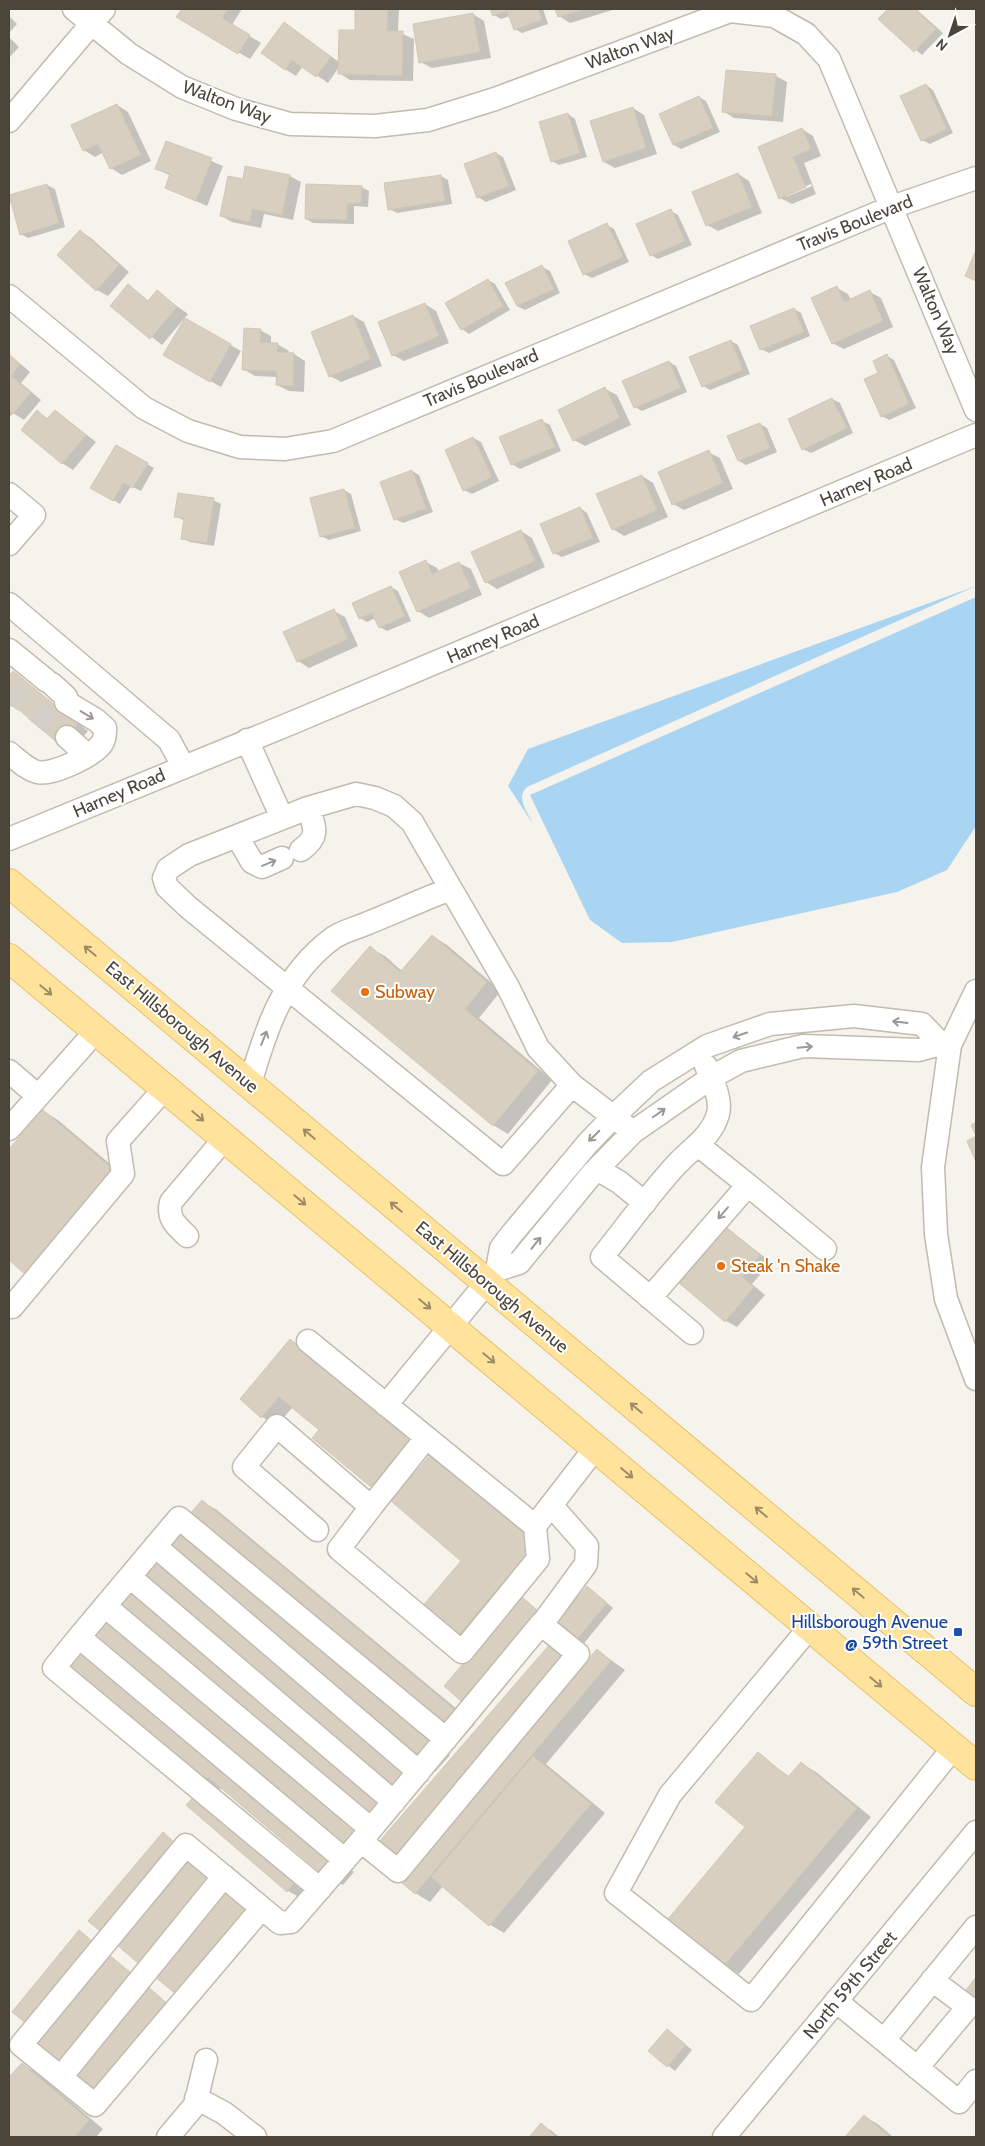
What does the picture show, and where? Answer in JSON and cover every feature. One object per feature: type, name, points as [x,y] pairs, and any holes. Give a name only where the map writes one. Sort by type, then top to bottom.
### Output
[{"type":"main road","name":"East Hillsborough Avenue","points":[[9,883],[250,1084],[492,1277],[976,1692]]},
{"type":"main road","points":[[9,958],[452,1326],[976,1766]]},
{"type":"street","name":"Walton Way","points":[[74,9],[98,16],[129,54],[182,88],[236,109],[290,124],[375,126],[428,120],[495,99],[730,11],[774,16],[806,34],[829,59],[976,410]]},
{"type":"street","points":[[9,121],[98,16]]},
{"type":"street","name":"Travis Boulevard","points":[[9,296],[144,408],[188,431],[240,447],[285,449],[333,441],[892,207],[976,178]]},
{"type":"street","name":"Harney Road","points":[[9,839],[183,766],[303,719],[976,435]]},
{"type":"street","points":[[9,494],[34,515],[9,544]]},
{"type":"street","points":[[9,604],[169,740],[183,766]]},
{"type":"street","points":[[9,650],[47,686]]},
{"type":"street","points":[[9,660],[47,686],[66,696],[66,702],[96,720],[105,728],[105,736],[100,746],[87,755],[50,774],[38,773],[26,768],[9,753]]},
{"type":"street","points":[[66,738],[87,755]]},
{"type":"street","points":[[247,740],[282,818]]},
{"type":"street","points":[[572,1084],[503,1164],[188,907],[166,887],[164,878],[168,869],[189,854],[308,808],[356,794],[375,798],[394,806],[412,822],[508,987],[538,1048],[572,1084],[633,1132]]},
{"type":"street","points":[[237,836],[252,862],[262,867],[292,854],[312,842],[315,830],[308,808]]},
{"type":"street","points":[[250,1084],[263,1038],[299,969],[335,937],[450,889]]},
{"type":"street","points":[[976,991],[946,1044],[934,1168],[936,1234],[946,1299],[976,1379]]},
{"type":"street","points":[[386,1405],[492,1277],[501,1248],[588,1143],[651,1081],[707,1046],[770,1024],[854,1016],[922,1024],[946,1044]]},
{"type":"street","points":[[9,1129],[96,1031]]},
{"type":"street","points":[[492,1277],[519,1263],[597,1169],[633,1132],[712,1077],[741,1061],[803,1046],[919,1050],[946,1044]]},
{"type":"street","points":[[692,1334],[602,1257],[678,1163],[698,1145],[715,1124],[719,1111],[712,1077],[698,1052]]},
{"type":"street","points":[[9,1071],[38,1096]]},
{"type":"street","points":[[9,1305],[12,1307],[123,1174],[118,1141],[165,1088]]},
{"type":"street","points":[[186,1236],[172,1220],[169,1212],[171,1202],[226,1138]]},
{"type":"street","points":[[698,1145],[825,1249]]},
{"type":"street","points":[[597,1169],[620,1182],[645,1203]]},
{"type":"street","points":[[650,1298],[748,1185]]},
{"type":"street","points":[[308,1341],[534,1526],[538,1560],[462,1652],[339,1549],[426,1438]]},
{"type":"street","points":[[317,1530],[244,1467],[277,1426],[371,1507]]},
{"type":"street","points":[[534,1526],[596,1447]]},
{"type":"street","points":[[262,1908],[95,2105],[22,2045],[186,1845],[224,1876],[280,1923],[291,1922],[394,1802],[541,1624],[586,1564],[588,1546],[551,1505]]},
{"type":"street","points":[[320,1889],[54,1668],[155,1546],[180,1518],[446,1739]]},
{"type":"street","points":[[155,1546],[419,1772]]},
{"type":"street","points":[[130,1577],[394,1802]]},
{"type":"street","points":[[105,1606],[366,1835],[398,1872],[578,1654],[541,1624]]},
{"type":"street","points":[[810,1627],[670,1795],[616,1893],[751,2000],[954,1747]]},
{"type":"street","points":[[79,1637],[345,1860]]},
{"type":"street","name":"North 59th Street","points":[[724,2137],[976,1832]]},
{"type":"street","points":[[61,2077],[224,1876]]},
{"type":"street","points":[[884,2040],[976,1927]]},
{"type":"street","points":[[917,2068],[972,2011],[932,1980]]},
{"type":"street","points":[[836,2001],[959,2102],[976,2081]]},
{"type":"street","points":[[168,2137],[195,2105],[206,2060]]},
{"type":"street","points":[[196,2098],[224,2113],[255,2137]]},
{"type":"water","points":[[976,586],[527,787],[522,800],[533,824],[508,786],[528,749]]},
{"type":"water","points":[[976,597],[976,826],[947,870],[897,892],[672,942],[622,943],[590,920],[530,795]]},
{"type":"building","points":[[182,9],[228,9],[222,18],[250,35],[238,54],[176,17]]},
{"type":"building","points":[[355,9],[388,9],[387,31],[403,31],[402,76],[338,74],[339,30],[355,30]]},
{"type":"building","points":[[490,9],[538,9],[542,20],[514,30],[507,11],[493,16]]},
{"type":"building","points":[[555,9],[585,9],[558,17]]},
{"type":"building","points":[[888,9],[915,9],[936,29],[914,52],[878,19]]},
{"type":"building","points":[[473,13],[480,52],[419,63],[413,24]]},
{"type":"building","points":[[284,22],[331,57],[316,77],[292,60],[285,70],[261,53]]},
{"type":"building","points":[[726,70],[776,74],[772,116],[722,112]]},
{"type":"building","points":[[926,84],[947,129],[921,141],[900,96]]},
{"type":"building","points":[[699,96],[713,128],[673,145],[659,114]]},
{"type":"building","points":[[117,104],[141,155],[110,169],[98,144],[83,151],[71,125]]},
{"type":"building","points":[[633,107],[646,148],[603,162],[590,121]]},
{"type":"building","points":[[568,113],[580,153],[551,162],[539,122]]},
{"type":"building","points":[[802,128],[811,149],[793,157],[806,187],[779,199],[758,147]]},
{"type":"building","points":[[166,141],[212,158],[196,201],[165,188],[170,174],[155,169]]},
{"type":"building","points":[[496,152],[509,186],[477,198],[464,164]]},
{"type":"building","points":[[245,166],[290,175],[282,215],[252,209],[250,222],[220,216],[228,176],[243,179]]},
{"type":"building","points":[[738,173],[752,207],[706,226],[692,192]]},
{"type":"building","points":[[441,175],[445,201],[388,210],[384,183]]},
{"type":"building","points":[[47,184],[59,223],[20,235],[9,195]]},
{"type":"building","points":[[306,184],[362,186],[361,203],[347,203],[347,220],[305,219]]},
{"type":"building","points":[[671,209],[685,241],[650,256],[636,224]]},
{"type":"building","points":[[607,223],[623,257],[583,275],[568,241]]},
{"type":"building","points":[[80,230],[119,265],[96,291],[57,255]]},
{"type":"building","points":[[976,250],[976,281],[965,276]]},
{"type":"building","points":[[542,265],[554,289],[517,306],[505,283]]},
{"type":"building","points":[[488,279],[503,306],[461,330],[445,303]]},
{"type":"building","points":[[128,284],[148,301],[157,290],[177,307],[150,339],[110,306]]},
{"type":"building","points":[[837,286],[844,302],[870,290],[883,321],[832,344],[811,298]]},
{"type":"building","points":[[425,303],[439,336],[392,356],[378,322]]},
{"type":"building","points":[[794,308],[804,332],[760,350],[750,326]]},
{"type":"building","points":[[353,315],[371,359],[329,377],[311,332]]},
{"type":"building","points":[[185,318],[231,344],[210,382],[163,355]]},
{"type":"building","points":[[244,328],[261,329],[260,342],[278,343],[277,352],[294,353],[293,386],[276,385],[277,371],[242,370]]},
{"type":"building","points":[[731,340],[743,370],[702,387],[689,357]]},
{"type":"building","points":[[887,354],[909,404],[881,417],[864,379],[878,373],[873,361]]},
{"type":"building","points":[[9,355],[20,364],[11,376],[31,392],[13,414],[9,411]]},
{"type":"building","points":[[669,361],[681,388],[634,408],[622,381]]},
{"type":"building","points":[[605,387],[620,418],[573,441],[558,410]]},
{"type":"building","points":[[832,398],[847,428],[802,450],[788,419]]},
{"type":"building","points":[[37,410],[47,419],[55,410],[86,435],[62,464],[21,430]]},
{"type":"building","points":[[542,419],[555,447],[511,465],[499,437]]},
{"type":"building","points":[[760,423],[770,448],[738,461],[727,436]]},
{"type":"building","points":[[473,437],[492,477],[463,491],[445,450]]},
{"type":"building","points":[[116,445],[148,463],[133,488],[123,483],[113,501],[90,488]]},
{"type":"building","points":[[709,450],[723,483],[672,505],[658,472]]},
{"type":"building","points":[[412,470],[426,508],[394,520],[380,482]]},
{"type":"building","points":[[642,475],[657,510],[612,530],[596,494]]},
{"type":"building","points":[[344,489],[355,528],[320,537],[310,498]]},
{"type":"building","points":[[178,493],[214,498],[207,543],[181,539],[184,518],[174,517]]},
{"type":"building","points":[[580,507],[593,538],[553,554],[540,524]]},
{"type":"building","points":[[521,530],[535,561],[485,583],[471,552]]},
{"type":"building","points":[[426,560],[432,574],[459,562],[471,588],[417,612],[399,572]]},
{"type":"building","points":[[391,586],[405,616],[379,628],[372,613],[359,619],[352,603]]},
{"type":"building","points":[[334,609],[348,639],[297,662],[283,632]]},
{"type":"building","points":[[13,671],[78,724],[60,745],[9,701],[9,676]]},
{"type":"building","points":[[432,935],[487,982],[465,1009],[538,1071],[493,1126],[331,991],[370,946],[400,972]]},
{"type":"building","points":[[43,1110],[115,1171],[26,1275],[9,1260],[9,1149]]},
{"type":"building","points":[[976,1122],[976,1136],[971,1125]]},
{"type":"building","points":[[976,1136],[976,1162],[967,1141]]},
{"type":"building","name":"Steak 'n Shake","points":[[725,1226],[760,1255],[742,1277],[754,1287],[725,1322],[678,1282]]},
{"type":"building","points":[[290,1339],[411,1438],[371,1487],[312,1438],[319,1430],[279,1397],[261,1418],[240,1399]]},
{"type":"building","points":[[431,1454],[536,1544],[456,1638],[421,1608],[461,1561],[391,1501]]},
{"type":"building","points":[[202,1500],[461,1715],[448,1730],[189,1515]]},
{"type":"building","points":[[181,1526],[436,1745],[420,1765],[165,1545]]},
{"type":"building","points":[[157,1554],[411,1774],[395,1793],[140,1574]]},
{"type":"building","points":[[133,1583],[387,1803],[371,1822],[116,1603]]},
{"type":"building","points":[[587,1586],[607,1603],[573,1644],[553,1627]]},
{"type":"building","points":[[521,1596],[538,1611],[461,1701],[444,1686]]},
{"type":"building","points":[[108,1613],[363,1832],[346,1852],[91,1632]]},
{"type":"building","points":[[550,1644],[568,1659],[396,1859],[378,1843]]},
{"type":"building","points":[[80,1646],[340,1863],[327,1878],[208,1777],[202,1785],[61,1668]]},
{"type":"building","points":[[597,1649],[611,1661],[415,1894],[401,1882]]},
{"type":"building","points":[[758,1752],[788,1777],[801,1762],[857,1808],[724,1966],[668,1919],[745,1827],[715,1802]]},
{"type":"building","points":[[533,1756],[591,1804],[489,1926],[431,1877]]},
{"type":"building","points":[[196,1794],[296,1881],[287,1892],[186,1805]]},
{"type":"building","points":[[163,1832],[176,1844],[101,1932],[88,1921]]},
{"type":"building","points":[[190,1857],[212,1876],[138,1963],[116,1944]]},
{"type":"building","points":[[228,1890],[250,1909],[177,1995],[154,1976]]},
{"type":"building","points":[[79,1930],[93,1942],[27,2024],[12,2012]]},
{"type":"building","points":[[108,1954],[131,1973],[57,2062],[35,2043]]},
{"type":"building","points":[[976,1977],[976,1998],[966,1990]]},
{"type":"building","points":[[147,1986],[169,2005],[94,2093],[72,2074]]},
{"type":"building","points":[[667,2029],[686,2045],[667,2067],[648,2051]]},
{"type":"building","points":[[22,2063],[89,2120],[75,2137],[9,2137],[9,2077]]},
{"type":"building","points":[[864,2115],[890,2137],[845,2137]]},
{"type":"building","points":[[541,2123],[557,2137],[529,2137]]},
{"type":"tunnel","points":[[9,689],[67,737]]},
{"type":"place","name":"Subway","points":[[365,992]]},
{"type":"place","name":"Steak 'n Shake","points":[[721,1266]]},
{"type":"place","name":"Hillsborough Avenue @ 59th Street","points":[[958,1632]]}]
